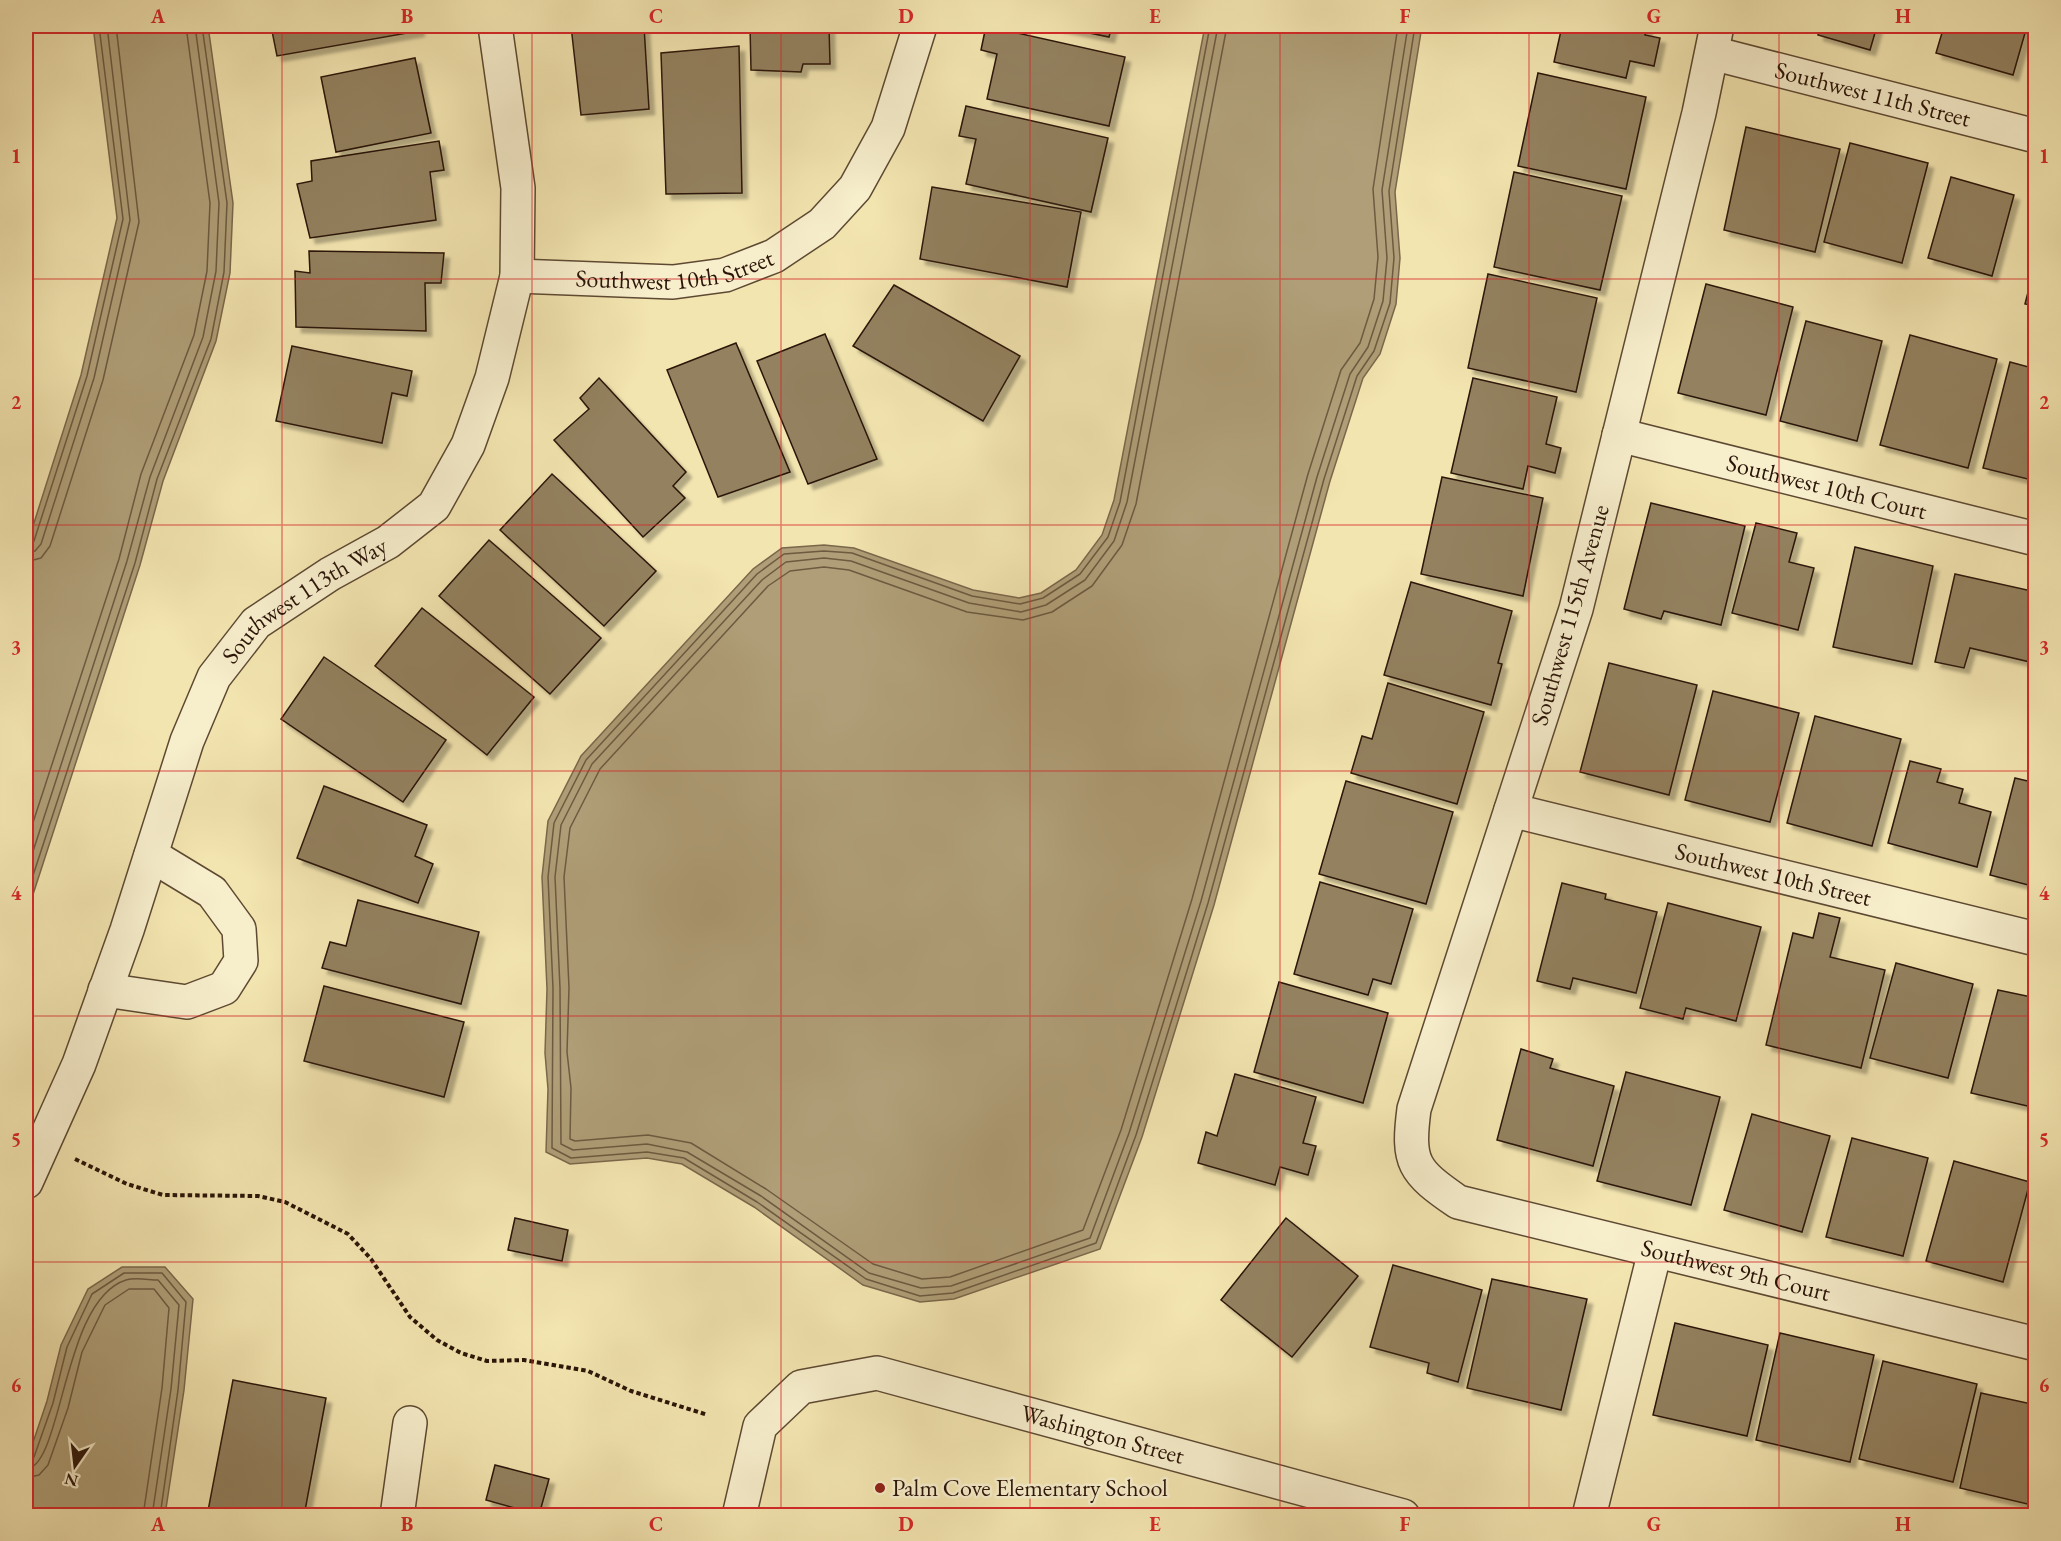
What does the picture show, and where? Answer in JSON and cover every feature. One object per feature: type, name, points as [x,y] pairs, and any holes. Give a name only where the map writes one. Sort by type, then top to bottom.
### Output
[{"type":"street","name":"Southwest 113th Way","points":[[26,1182],[79,1064],[151,855],[187,741],[214,676],[256,623],[330,574],[388,542],[434,506],[468,445],[488,390],[518,276],[518,188],[495,26]]},
{"type":"street","name":"Southwest 10th Street","points":[[518,276],[673,282],[725,275],[774,256],[822,224],[855,188],[888,128],[920,26]]},
{"type":"street","name":"Southwest 11th Street","points":[[1714,39],[2036,136]]},
{"type":"street","name":"Southwest 115th Avenue","points":[[1438,1189],[1420,1173],[1409,1145],[1414,1109],[1576,609],[1700,113],[1714,39]]},
{"type":"street","name":"Southwest 10th Court","points":[[1619,435],[2036,539]]},
{"type":"street","name":"Southwest 10th Street","points":[[1512,810],[2036,939]]},
{"type":"street","points":[[105,990],[187,1002],[224,988],[241,961],[239,929],[212,892],[151,855]]},
{"type":"street","name":"Southwest 9th Court","points":[[1438,1189],[1458,1202],[2036,1344]]},
{"type":"street","points":[[1589,1515],[1655,1251]]},
{"type":"street","name":"Washington Street","points":[[739,1515],[760,1426],[801,1387],[877,1373],[1336,1507],[1403,1515]]},
{"type":"street","points":[[397,1515],[410,1423]]},
{"type":"path","points":[[44,1145],[127,1184],[163,1195],[258,1196],[285,1202],[348,1234],[371,1259],[410,1317],[437,1340],[461,1353],[487,1361],[524,1360],[588,1371],[631,1391],[708,1415]]},
{"type":"water","points":[[93,26],[208,26],[233,203],[230,273],[216,341],[163,481],[140,565],[26,916],[26,548],[81,375],[117,218]]},
{"type":"water","points":[[1205,26],[1422,26],[1395,192],[1400,258],[1396,304],[1380,354],[1363,378],[1330,481],[1214,905],[1142,1137],[1100,1249],[954,1299],[920,1302],[863,1285],[754,1207],[682,1164],[647,1158],[570,1164],[546,1152],[547,989],[542,877],[548,821],[581,756],[753,569],[782,548],[824,545],[854,548],[973,590],[1019,598],[1041,593],[1076,570],[1102,535],[1114,500]]},
{"type":"water","points":[[122,1267],[165,1267],[193,1299],[184,1390],[165,1515],[26,1515],[26,1463],[47,1401],[61,1345],[88,1289]]},
{"type":"building","points":[[271,26],[418,26],[419,31],[277,56]]},
{"type":"building","points":[[571,26],[644,26],[649,109],[581,115]]},
{"type":"building","points":[[750,26],[829,26],[830,64],[803,64],[801,72],[751,70]]},
{"type":"building","points":[[986,26],[1125,57],[1109,126],[987,99],[997,54],[981,50]]},
{"type":"building","points":[[1056,26],[1112,26],[1109,37]]},
{"type":"building","points":[[1562,26],[1647,26],[1645,35],[1660,38],[1654,66],[1630,61],[1626,78],[1554,62]]},
{"type":"building","points":[[1820,26],[1877,26],[1870,50],[1818,35]]},
{"type":"building","points":[[1944,26],[2027,26],[2013,75],[1936,53]]},
{"type":"building","points":[[739,46],[742,193],[666,194],[661,53]]},
{"type":"building","points":[[415,58],[431,133],[336,152],[321,77]]},
{"type":"building","points":[[1538,73],[1646,97],[1626,189],[1518,166]]},
{"type":"building","points":[[966,106],[1108,138],[1091,212],[966,184],[976,139],[959,136]]},
{"type":"building","points":[[1746,127],[1840,149],[1815,252],[1724,230]]},
{"type":"building","points":[[439,141],[444,170],[430,172],[436,220],[310,238],[297,184],[312,181],[311,161]]},
{"type":"building","points":[[1850,143],[1928,163],[1902,263],[1824,242]]},
{"type":"building","points":[[1514,172],[1622,196],[1600,290],[1494,267]]},
{"type":"building","points":[[1951,177],[2014,195],[1992,276],[1928,258]]},
{"type":"building","points":[[932,187],[1081,212],[1067,287],[920,259]]},
{"type":"building","points":[[309,251],[444,253],[441,283],[425,283],[426,331],[296,327],[295,271],[310,273]]},
{"type":"building","points":[[2036,261],[2036,306],[2025,304]]},
{"type":"building","points":[[1488,274],[1597,298],[1576,392],[1468,368]]},
{"type":"building","points":[[1706,284],[1793,307],[1766,415],[1678,393]]},
{"type":"building","points":[[894,285],[1020,356],[983,421],[853,346]]},
{"type":"building","points":[[1806,321],[1882,341],[1857,441],[1780,421]]},
{"type":"building","points":[[825,334],[877,459],[808,484],[757,361]]},
{"type":"building","points":[[1910,335],[1997,359],[1968,468],[1880,445]]},
{"type":"building","points":[[736,343],[790,472],[718,497],[667,370]]},
{"type":"building","points":[[292,346],[412,371],[407,396],[392,393],[382,443],[276,421]]},
{"type":"building","points":[[2010,362],[2036,369],[2036,481],[1983,468]]},
{"type":"building","points":[[599,378],[686,472],[673,486],[685,498],[643,537],[554,440],[589,409],[580,398]]},
{"type":"building","points":[[1473,378],[1557,397],[1546,444],[1561,448],[1555,473],[1528,466],[1523,489],[1451,473]]},
{"type":"building","points":[[552,474],[656,571],[604,626],[500,530]]},
{"type":"building","points":[[1442,477],[1543,498],[1523,596],[1421,574]]},
{"type":"building","points":[[1651,503],[1745,526],[1721,625],[1664,611],[1661,619],[1624,609]]},
{"type":"building","points":[[1756,523],[1797,533],[1789,562],[1814,568],[1798,630],[1732,613]]},
{"type":"building","points":[[489,540],[601,638],[550,694],[439,596]]},
{"type":"building","points":[[1855,547],[1933,566],[1912,664],[1833,647]]},
{"type":"building","points":[[1955,574],[2036,592],[2036,641],[2030,662],[1970,648],[1964,668],[1935,662]]},
{"type":"building","points":[[1411,582],[1512,611],[1498,663],[1502,664],[1491,705],[1384,675]]},
{"type":"building","points":[[422,608],[534,697],[487,755],[375,666]]},
{"type":"building","points":[[324,657],[446,740],[403,802],[281,719]]},
{"type":"building","points":[[1609,663],[1697,685],[1669,795],[1580,772]]},
{"type":"building","points":[[1388,683],[1484,712],[1457,804],[1351,773],[1362,736],[1372,739]]},
{"type":"building","points":[[1713,691],[1799,713],[1770,822],[1685,800]]},
{"type":"building","points":[[1815,716],[1901,739],[1872,846],[1787,823]]},
{"type":"building","points":[[1910,761],[1941,769],[1937,782],[1963,789],[1959,803],[1991,812],[1977,867],[1888,843]]},
{"type":"building","points":[[2015,778],[2036,783],[2036,887],[1990,875]]},
{"type":"building","points":[[1346,781],[1453,812],[1426,904],[1319,874]]},
{"type":"building","points":[[324,786],[427,825],[415,856],[433,864],[418,903],[297,858]]},
{"type":"building","points":[[1320,882],[1413,909],[1391,984],[1373,979],[1368,995],[1294,974]]},
{"type":"building","points":[[1562,883],[1606,894],[1605,899],[1657,912],[1636,993],[1573,978],[1570,989],[1537,981]]},
{"type":"building","points":[[358,900],[479,932],[461,1004],[322,968],[330,942],[346,946]]},
{"type":"building","points":[[1668,903],[1761,927],[1736,1021],[1686,1008],[1683,1019],[1640,1008]]},
{"type":"building","points":[[1819,913],[1840,918],[1830,957],[1885,970],[1861,1068],[1766,1045],[1793,933],[1813,938]]},
{"type":"building","points":[[1896,963],[1973,984],[1948,1078],[1870,1058]]},
{"type":"building","points":[[1279,982],[1388,1013],[1363,1103],[1254,1072]]},
{"type":"building","points":[[324,986],[464,1022],[444,1097],[304,1061]]},
{"type":"building","points":[[1998,990],[2036,998],[2036,1108],[1971,1093]]},
{"type":"building","points":[[1521,1049],[1553,1059],[1550,1068],[1614,1086],[1593,1166],[1497,1140]]},
{"type":"building","points":[[1626,1072],[1720,1097],[1691,1205],[1597,1181]]},
{"type":"building","points":[[1235,1074],[1316,1097],[1303,1143],[1316,1146],[1308,1175],[1280,1167],[1275,1185],[1198,1163],[1206,1132],[1217,1136]]},
{"type":"building","points":[[1752,1114],[1830,1136],[1802,1232],[1724,1210]]},
{"type":"building","points":[[1852,1138],[1928,1158],[1903,1256],[1826,1237]]},
{"type":"building","points":[[1954,1161],[2030,1182],[2003,1282],[1926,1261]]},
{"type":"building","points":[[515,1218],[568,1230],[562,1261],[508,1250]]},
{"type":"building","points":[[1286,1218],[1358,1276],[1292,1357],[1221,1300]]},
{"type":"building","points":[[2036,1259],[2036,1289],[2028,1288]]},
{"type":"building","points":[[1393,1265],[1482,1290],[1458,1382],[1427,1373],[1429,1363],[1370,1347]]},
{"type":"building","points":[[1492,1279],[1587,1299],[1561,1410],[1467,1388]]},
{"type":"building","points":[[1675,1323],[1768,1345],[1747,1436],[1653,1415]]},
{"type":"building","points":[[1780,1333],[1874,1355],[1850,1462],[1756,1440]]},
{"type":"building","points":[[1883,1361],[1977,1384],[1953,1482],[1859,1459]]},
{"type":"building","points":[[233,1380],[326,1398],[304,1516],[207,1516]]},
{"type":"building","points":[[1981,1393],[2036,1405],[2036,1506],[1960,1488]]},
{"type":"building","points":[[495,1465],[549,1479],[539,1515],[486,1500]]},
{"type":"place","name":"Palm Cove Elementary School","points":[[880,1488]]}]
